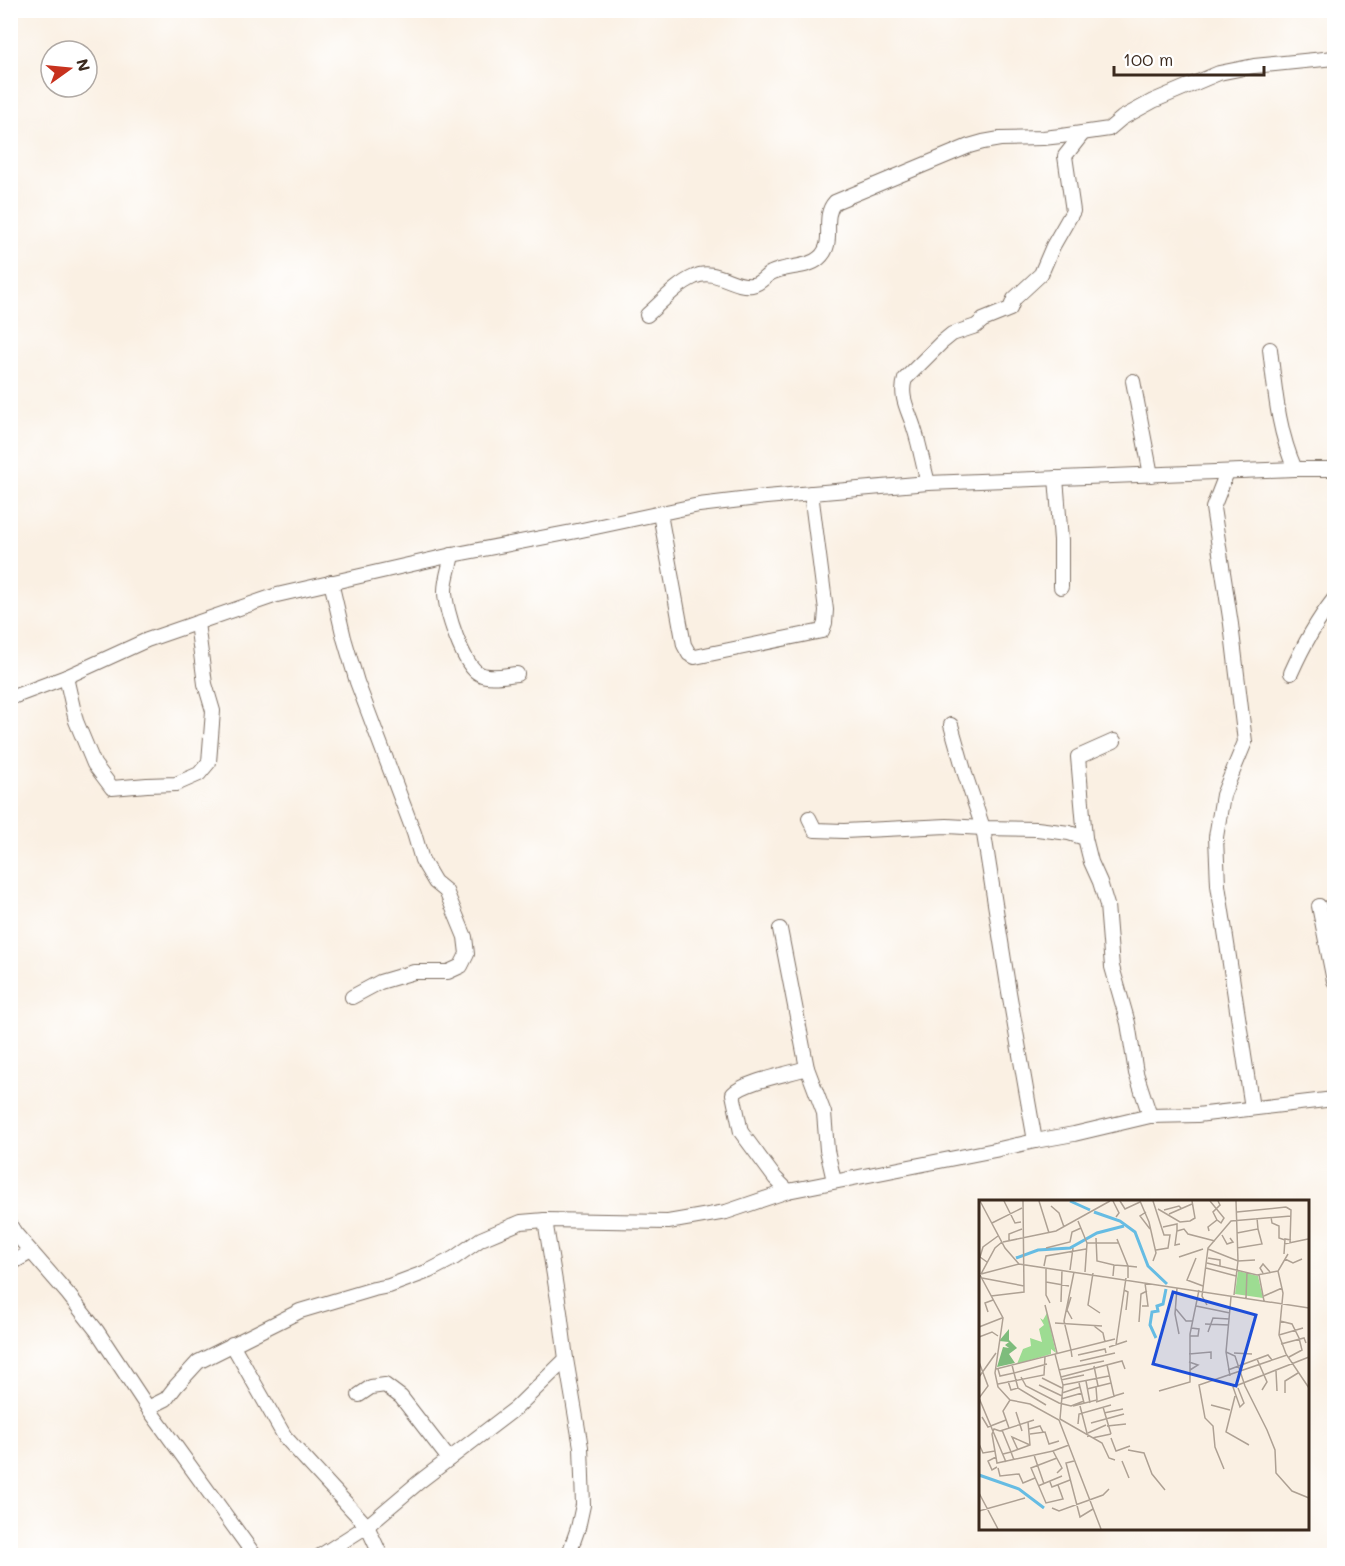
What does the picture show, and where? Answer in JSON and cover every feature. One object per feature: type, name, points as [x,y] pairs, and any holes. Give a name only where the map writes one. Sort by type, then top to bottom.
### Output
[{"type":"street","points":[[647,315],[681,285],[695,277],[709,274],[744,285],[753,285],[771,273],[819,259],[826,251],[829,234],[828,216],[835,202],[969,146],[1000,139],[1043,138],[1109,129],[1122,118],[1153,101],[1219,73],[1254,66],[1335,58]]},
{"type":"street","points":[[928,483],[914,427],[904,404],[905,379],[952,334],[976,326],[983,320],[1010,309],[1014,298],[1041,274],[1053,246],[1073,211],[1065,156],[1083,133]]},
{"type":"street","points":[[1270,349],[1276,404],[1295,469]]},
{"type":"street","points":[[1133,381],[1151,475]]},
{"type":"street","points":[[10,698],[147,640],[277,596],[452,555],[699,505],[928,483],[1335,469]]},
{"type":"street","points":[[1227,472],[1214,508],[1245,742],[1223,795],[1216,837],[1218,885],[1252,1108]]},
{"type":"street","points":[[1056,478],[1061,540],[1061,587]]},
{"type":"street","points":[[660,514],[684,645],[689,654],[695,657],[822,631],[826,610],[811,493]]},
{"type":"street","points":[[452,555],[445,590],[448,613],[456,637],[469,663],[479,674],[491,676],[517,674]]},
{"type":"street","points":[[331,582],[357,682],[422,860],[435,882],[446,891],[465,937],[467,954],[461,966],[448,972],[414,972],[380,982],[352,997]]},
{"type":"street","points":[[1291,673],[1308,638],[1335,599]]},
{"type":"street","points":[[66,676],[76,721],[94,764],[112,788],[176,784],[199,774],[209,762],[213,711],[205,684],[197,623]]},
{"type":"street","points":[[951,725],[983,828],[1035,1141]]},
{"type":"street","points":[[1114,741],[1078,757],[1085,838],[1107,905],[1112,968],[1128,1023],[1136,1073],[1150,1116]]},
{"type":"street","points":[[809,818],[815,830],[844,831],[947,826],[1037,829],[1070,832],[1085,838]]},
{"type":"street","points":[[1319,906],[1335,981]]},
{"type":"street","points":[[780,929],[807,1068],[824,1113],[827,1150],[834,1181]]},
{"type":"street","points":[[788,1191],[775,1178],[741,1132],[733,1094],[738,1088],[749,1084],[807,1068]]},
{"type":"street","points":[[148,1408],[166,1399],[198,1362],[232,1344],[300,1311],[374,1288],[389,1286],[429,1271],[454,1258],[481,1239],[521,1222],[545,1220],[668,1222],[726,1212],[788,1191],[1074,1134],[1150,1116],[1197,1115],[1335,1099]]},
{"type":"street","points":[[545,1220],[581,1447],[583,1505],[570,1556]]},
{"type":"street","points":[[10,1225],[97,1331],[148,1408],[255,1556]]},
{"type":"street","points":[[10,1264],[31,1252]]},
{"type":"street","points":[[232,1344],[285,1437],[367,1526],[381,1556]]},
{"type":"street","points":[[320,1556],[367,1526],[419,1482],[516,1408],[566,1359]]},
{"type":"street","points":[[359,1395],[370,1388],[385,1385],[401,1397],[449,1459]]}]
